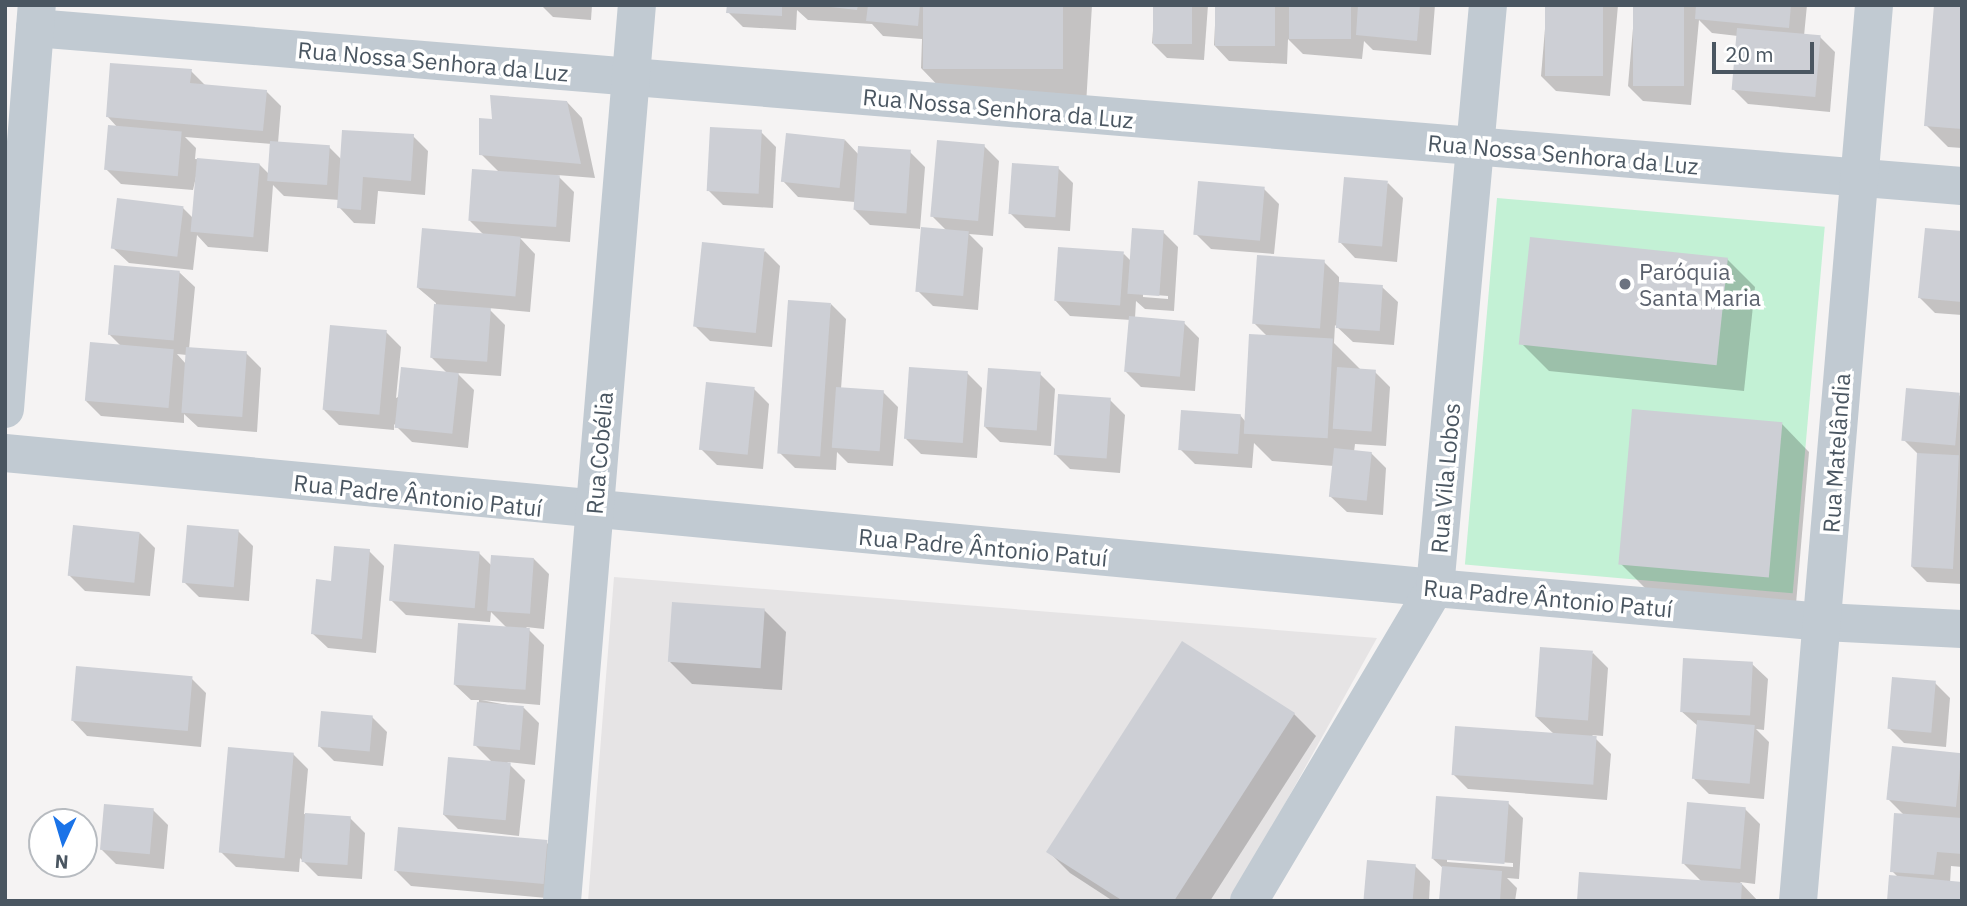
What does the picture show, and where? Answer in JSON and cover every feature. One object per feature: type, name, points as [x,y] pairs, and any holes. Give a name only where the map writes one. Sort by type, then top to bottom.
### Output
[{"type":"street","name":"Rua Cobélia","points":[[562,901],[637,5]]},
{"type":"street","name":"Rua Vila Lobos","points":[[1249,901],[1435,588],[1488,5]]},
{"type":"street","name":"Rua Matelândia","points":[[1798,901],[1824,622],[1874,5]]},
{"type":"street","name":"Rua Nossa Senhora da Luz","points":[[36,16],[631,78],[1962,186]]},
{"type":"street","points":[[5,409],[36,16]]},
{"type":"street","name":"Rua Padre Ântonio Patuí","points":[[5,453],[594,512],[1435,588],[1824,622],[1962,629]]},
{"type":"shaded area","points":[[614,577],[1377,638],[1231,901],[588,901]]},
{"type":"green space","points":[[1497,198],[1825,227],[1793,593],[1465,565]]},
{"type":"building","points":[[727,5],[782,5],[782,16],[726,13]]},
{"type":"building","points":[[813,5],[858,5],[857,10]]},
{"type":"building","points":[[868,5],[920,5],[918,26],[866,21]]},
{"type":"building","points":[[923,5],[1063,5],[1063,69],[923,69]]},
{"type":"building","points":[[1153,5],[1192,5],[1192,44],[1153,44]]},
{"type":"building","points":[[1215,5],[1275,5],[1275,46],[1215,46]]},
{"type":"building","points":[[1289,5],[1351,5],[1351,39],[1289,39]]},
{"type":"building","points":[[1358,5],[1420,5],[1417,41],[1356,35]]},
{"type":"building","points":[[1545,5],[1603,5],[1603,76],[1545,76]]},
{"type":"building","points":[[1633,5],[1684,5],[1684,86],[1633,86]]},
{"type":"building","points":[[1696,5],[1791,5],[1789,28],[1695,19]]},
{"type":"building","points":[[1934,5],[1962,5],[1962,129],[1924,126]]},
{"type":"building","points":[[1737,28],[1821,35],[1815,97],[1732,90]]},
{"type":"building","points":[[110,63],[192,69],[190,83],[267,90],[263,131],[106,117]]},
{"type":"building","points":[[490,95],[567,101],[581,164],[479,155],[479,118],[492,119]]},
{"type":"building","points":[[108,125],[182,131],[178,176],[104,170]]},
{"type":"building","points":[[710,127],[762,130],[759,194],[707,191]]},
{"type":"building","points":[[342,130],[414,134],[411,181],[363,177],[361,210],[337,208]]},
{"type":"building","points":[[786,133],[845,139],[840,188],[781,182]]},
{"type":"building","points":[[937,140],[985,144],[978,221],[930,217]]},
{"type":"building","points":[[270,141],[330,145],[327,185],[267,181]]},
{"type":"building","points":[[858,146],[911,150],[906,214],[854,210]]},
{"type":"building","points":[[197,158],[260,163],[253,237],[191,232]]},
{"type":"building","points":[[1012,163],[1059,166],[1055,217],[1008,214]]},
{"type":"building","points":[[472,169],[560,175],[556,227],[468,221]]},
{"type":"building","points":[[1344,177],[1388,181],[1382,247],[1338,243]]},
{"type":"building","points":[[1198,181],[1265,187],[1260,241],[1193,235]]},
{"type":"building","points":[[117,198],[184,206],[177,257],[111,249]]},
{"type":"building","points":[[921,227],[969,231],[963,296],[915,292]]},
{"type":"building","points":[[422,228],[521,237],[515,296],[417,288]]},
{"type":"building","points":[[1132,228],[1164,230],[1159,296],[1127,294]]},
{"type":"building","points":[[1925,228],[1962,231],[1962,302],[1918,298]]},
{"type":"building","name":"Paróquia Santa Maria","points":[[1530,237],[1728,258],[1717,365],[1519,344]]},
{"type":"building","points":[[702,242],[765,249],[756,333],[693,327]]},
{"type":"building","points":[[1058,247],[1124,252],[1120,305],[1054,301]]},
{"type":"building","points":[[1257,255],[1325,260],[1320,329],[1252,324]]},
{"type":"building","points":[[114,265],[180,271],[174,340],[108,335]]},
{"type":"building","points":[[1339,282],[1383,285],[1380,331],[1336,328]]},
{"type":"building","points":[[788,300],[831,303],[820,457],[777,454]]},
{"type":"building","points":[[434,304],[491,308],[487,362],[430,358]]},
{"type":"building","points":[[1129,316],[1185,321],[1180,377],[1124,372]]},
{"type":"building","points":[[330,325],[387,330],[379,415],[323,410]]},
{"type":"building","points":[[1249,334],[1333,338],[1328,438],[1244,434]]},
{"type":"building","points":[[90,342],[174,349],[169,408],[85,401]]},
{"type":"building","points":[[186,347],[247,351],[242,417],[181,413]]},
{"type":"building","points":[[401,367],[459,373],[452,434],[395,428]]},
{"type":"building","points":[[909,367],[968,371],[963,443],[904,439]]},
{"type":"building","points":[[1337,367],[1376,370],[1372,432],[1333,429]]},
{"type":"building","points":[[988,368],[1041,372],[1037,431],[984,427]]},
{"type":"building","points":[[706,382],[755,387],[748,455],[699,450]]},
{"type":"building","points":[[836,387],[884,390],[880,451],[832,448]]},
{"type":"building","points":[[1906,388],[1960,393],[1955,446],[1901,441]]},
{"type":"building","points":[[1058,394],[1111,398],[1107,459],[1054,455]]},
{"type":"building","points":[[1632,409],[1782,422],[1769,578],[1618,564]]},
{"type":"building","points":[[1181,410],[1241,414],[1238,454],[1178,450]]},
{"type":"building","points":[[1334,448],[1372,452],[1367,501],[1329,497]]},
{"type":"building","points":[[1917,453],[1959,455],[1953,569],[1911,567]]},
{"type":"building","points":[[73,525],[140,532],[134,583],[68,576]]},
{"type":"building","points":[[187,525],[239,530],[234,587],[182,583]]},
{"type":"building","points":[[394,544],[480,551],[475,608],[389,601]]},
{"type":"building","points":[[334,546],[370,549],[362,639],[311,634],[316,579],[331,581]]},
{"type":"building","points":[[491,555],[534,558],[530,614],[487,611]]},
{"type":"building","points":[[672,602],[765,608],[761,668],[668,662]]},
{"type":"building","points":[[458,623],[530,628],[525,690],[454,685]]},
{"type":"building","points":[[1182,641],[1295,713],[1174,901],[1123,901],[1046,852]]},
{"type":"building","points":[[1540,647],[1593,651],[1588,721],[1535,717]]},
{"type":"building","points":[[1683,658],[1753,662],[1750,716],[1680,712]]},
{"type":"building","points":[[76,666],[193,676],[188,731],[71,721]]},
{"type":"building","points":[[1892,677],[1936,681],[1931,733],[1887,729]]},
{"type":"building","points":[[477,702],[524,706],[520,750],[473,746]]},
{"type":"building","points":[[321,711],[373,716],[370,751],[318,747]]},
{"type":"building","points":[[1697,720],[1755,725],[1750,784],[1692,779]]},
{"type":"building","points":[[1455,726],[1597,736],[1593,785],[1452,775]]},
{"type":"building","points":[[1892,746],[1962,753],[1956,807],[1886,800]]},
{"type":"building","points":[[228,747],[294,753],[285,858],[219,853]]},
{"type":"building","points":[[448,757],[511,762],[506,820],[443,815]]},
{"type":"building","points":[[1436,796],[1509,801],[1504,864],[1432,859]]},
{"type":"building","points":[[1687,802],[1746,807],[1740,869],[1682,864]]},
{"type":"building","points":[[104,804],[154,808],[150,854],[100,850]]},
{"type":"building","points":[[305,813],[351,816],[347,865],[302,862]]},
{"type":"building","points":[[1894,813],[1962,818],[1962,854],[1937,852],[1934,875],[1890,872]]},
{"type":"building","points":[[398,827],[547,840],[544,884],[394,871]]},
{"type":"building","points":[[1367,860],[1416,864],[1413,901],[1363,901]]},
{"type":"building","points":[[1442,866],[1502,871],[1500,901],[1439,901]]},
{"type":"building","points":[[1579,872],[1742,883],[1741,901],[1577,901]]},
{"type":"building","points":[[1889,875],[1962,882],[1962,901],[1887,901]]},
{"type":"place","name":"Paróquia Santa Maria","points":[[1625,284]]}]
